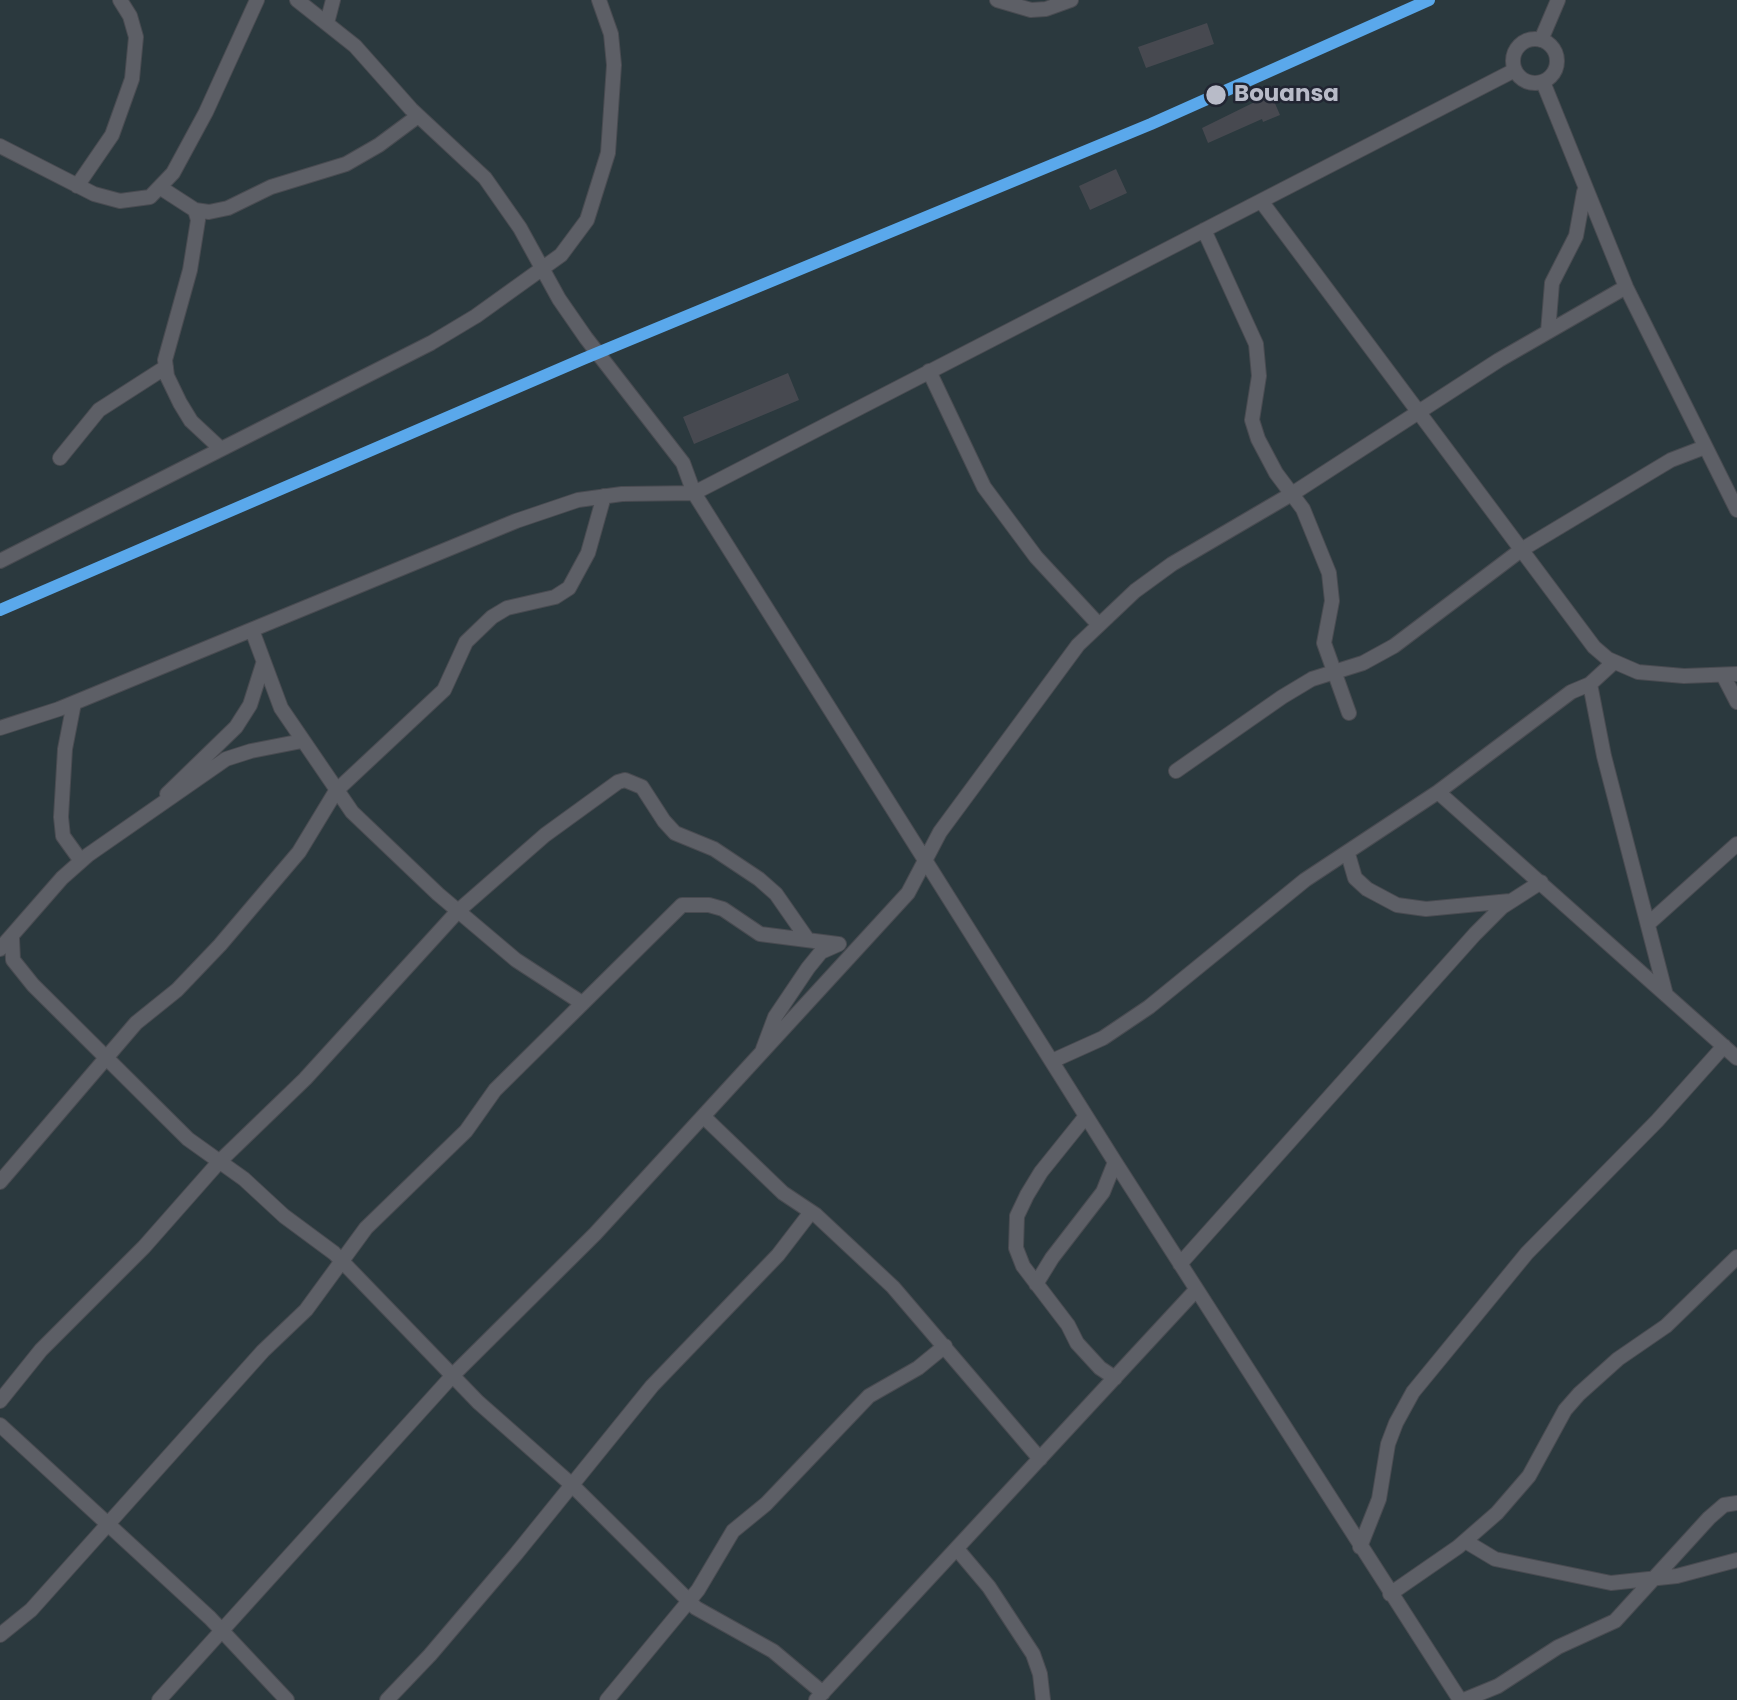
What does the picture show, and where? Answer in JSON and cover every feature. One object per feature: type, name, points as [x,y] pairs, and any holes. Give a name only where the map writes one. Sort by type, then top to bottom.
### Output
[{"type":"street","points":[[77,186],[112,135],[132,79],[136,37],[130,16],[120,0]]},
{"type":"street","points":[[0,146],[77,186],[120,201],[150,197],[173,173],[206,112],[257,0]]},
{"type":"street","points":[[297,0],[362,52],[418,116],[485,178],[545,268],[559,299],[682,463],[694,493],[925,862],[1390,1594],[1462,1700],[1498,1686],[1558,1647],[1615,1621],[1709,1518],[1724,1505],[1737,1503]]},
{"type":"street","points":[[327,23],[334,0]]},
{"type":"street","points":[[0,561],[431,343],[545,268],[574,241],[587,220],[608,153],[614,65],[611,34],[599,0]]},
{"type":"street","points":[[997,0],[1031,10],[1046,9],[1070,0]]},
{"type":"street","points":[[1541,40],[1558,0]]},
{"type":"street","points":[[1531,39],[1541,40],[1549,44],[1558,60],[1556,69],[1543,82],[1525,81],[1515,70],[1513,58],[1516,49],[1531,39]]},
{"type":"street","points":[[0,727],[74,703],[516,521],[578,500],[604,496],[694,493],[1515,70]]},
{"type":"street","points":[[1543,82],[1626,287],[1737,510]]},
{"type":"street","points":[[161,188],[195,210],[209,212],[228,208],[271,187],[346,164],[379,145],[418,116]]},
{"type":"street","points":[[1548,332],[1552,283],[1576,236],[1583,212],[1584,184]]},
{"type":"street","points":[[1261,201],[1594,646],[1614,662],[1656,675],[1730,674],[1737,702]]},
{"type":"street","points":[[195,210],[198,220],[190,270],[171,335],[166,367],[172,389],[191,421],[221,449]]},
{"type":"street","points":[[1204,230],[1256,344],[1259,376],[1252,420],[1258,439],[1276,473],[1293,494],[1310,525],[1333,588],[1324,643],[1349,713]]},
{"type":"street","points":[[159,1700],[452,1376],[594,1234],[908,893],[940,832],[1078,645],[1135,591],[1172,564],[1293,494],[1357,450],[1420,414],[1499,360],[1626,287]]},
{"type":"street","points":[[60,458],[99,410],[166,367]]},
{"type":"street","points":[[929,371],[984,487],[1036,557],[1099,625]]},
{"type":"street","points":[[1176,771],[1282,697],[1333,671],[1363,663],[1394,646],[1521,550],[1671,460],[1705,447]]},
{"type":"street","points":[[0,1182],[105,1056],[136,1023],[177,990],[220,946],[299,852],[336,791],[428,708],[444,690],[466,642],[492,617],[506,608],[555,597],[569,588],[588,553],[604,496]]},
{"type":"street","points":[[252,630],[281,708],[336,791],[360,821],[516,960],[582,1003]]},
{"type":"street","points":[[1052,1061],[1103,1038],[1149,1007],[1263,911],[1438,792],[1571,692],[1590,684],[1614,662]]},
{"type":"street","points":[[155,809],[168,792],[236,727],[250,705],[263,663]]},
{"type":"street","points":[[1590,684],[1604,756],[1666,995]]},
{"type":"street","points":[[74,703],[65,749],[61,817],[63,836],[81,862]]},
{"type":"street","points":[[0,949],[62,878],[81,862],[226,759],[302,741]]},
{"type":"street","points":[[0,1401],[41,1350],[144,1247],[219,1162],[305,1079],[458,911],[545,835],[598,795],[625,780],[642,787],[664,821],[675,832],[723,854],[776,894],[808,940]]},
{"type":"street","points":[[1438,792],[1737,1058]]},
{"type":"street","points":[[1648,924],[1737,844]]},
{"type":"street","points":[[1348,854],[1355,878],[1367,889],[1397,905],[1426,909],[1510,901]]},
{"type":"street","points":[[1180,1264],[1475,934],[1510,901],[1541,882]]},
{"type":"street","points":[[0,1635],[31,1611],[106,1523],[192,1433],[263,1351],[306,1310],[341,1260],[402,1191],[466,1131],[495,1090],[682,905],[709,905],[734,914],[755,932],[838,944],[864,940]]},
{"type":"street","points":[[12,938],[11,954],[17,966],[105,1056],[117,1072],[188,1139],[341,1260],[384,1301],[452,1376],[572,1485],[706,1616],[773,1651],[820,1696],[1196,1290]]},
{"type":"street","points":[[761,1054],[766,1035],[785,1001],[821,953],[838,944]]},
{"type":"street","points":[[1360,1547],[1379,1499],[1386,1453],[1396,1423],[1413,1392],[1527,1253],[1657,1121],[1724,1046]]},
{"type":"street","points":[[1086,1116],[1041,1172],[1017,1216],[1016,1248],[1035,1284],[1068,1325],[1087,1356],[1115,1378]]},
{"type":"street","points":[[704,1117],[783,1193],[811,1212],[893,1287],[1040,1459]]},
{"type":"street","points":[[1035,1284],[1103,1192],[1115,1162]]},
{"type":"street","points":[[387,1700],[438,1645],[652,1386],[778,1255],[811,1212]]},
{"type":"street","points":[[1390,1594],[1465,1541],[1497,1513],[1530,1476],[1565,1410],[1579,1394],[1618,1359],[1666,1326],[1735,1262]]},
{"type":"street","points":[[607,1700],[690,1600],[733,1531],[766,1504],[847,1416],[886,1384],[918,1368],[945,1346]]},
{"type":"street","points":[[0,1424],[222,1631],[287,1700]]},
{"type":"street","points":[[1465,1541],[1495,1559],[1545,1572],[1611,1583],[1652,1580],[1712,1569],[1737,1560]]},
{"type":"street","points":[[957,1549],[989,1587],[1032,1654],[1040,1674],[1043,1700]]},
{"type":"shaded area","points":[[0,0],[1737,0],[1737,1700],[0,1700]]},
{"type":"building","points":[[1207,23],[1214,44],[1146,68],[1138,47]]},
{"type":"building","points":[[1271,94],[1280,115],[1263,122],[1262,119],[1208,143],[1202,128]]},
{"type":"building","points":[[1116,169],[1127,193],[1090,210],[1079,186]]},
{"type":"building","points":[[788,373],[799,400],[694,444],[683,417]]},
{"type":"transit line","points":[[0,610],[583,359],[1151,124],[1429,0]]},
{"type":"place","name":"Bouansa","points":[[1216,95]]}]
